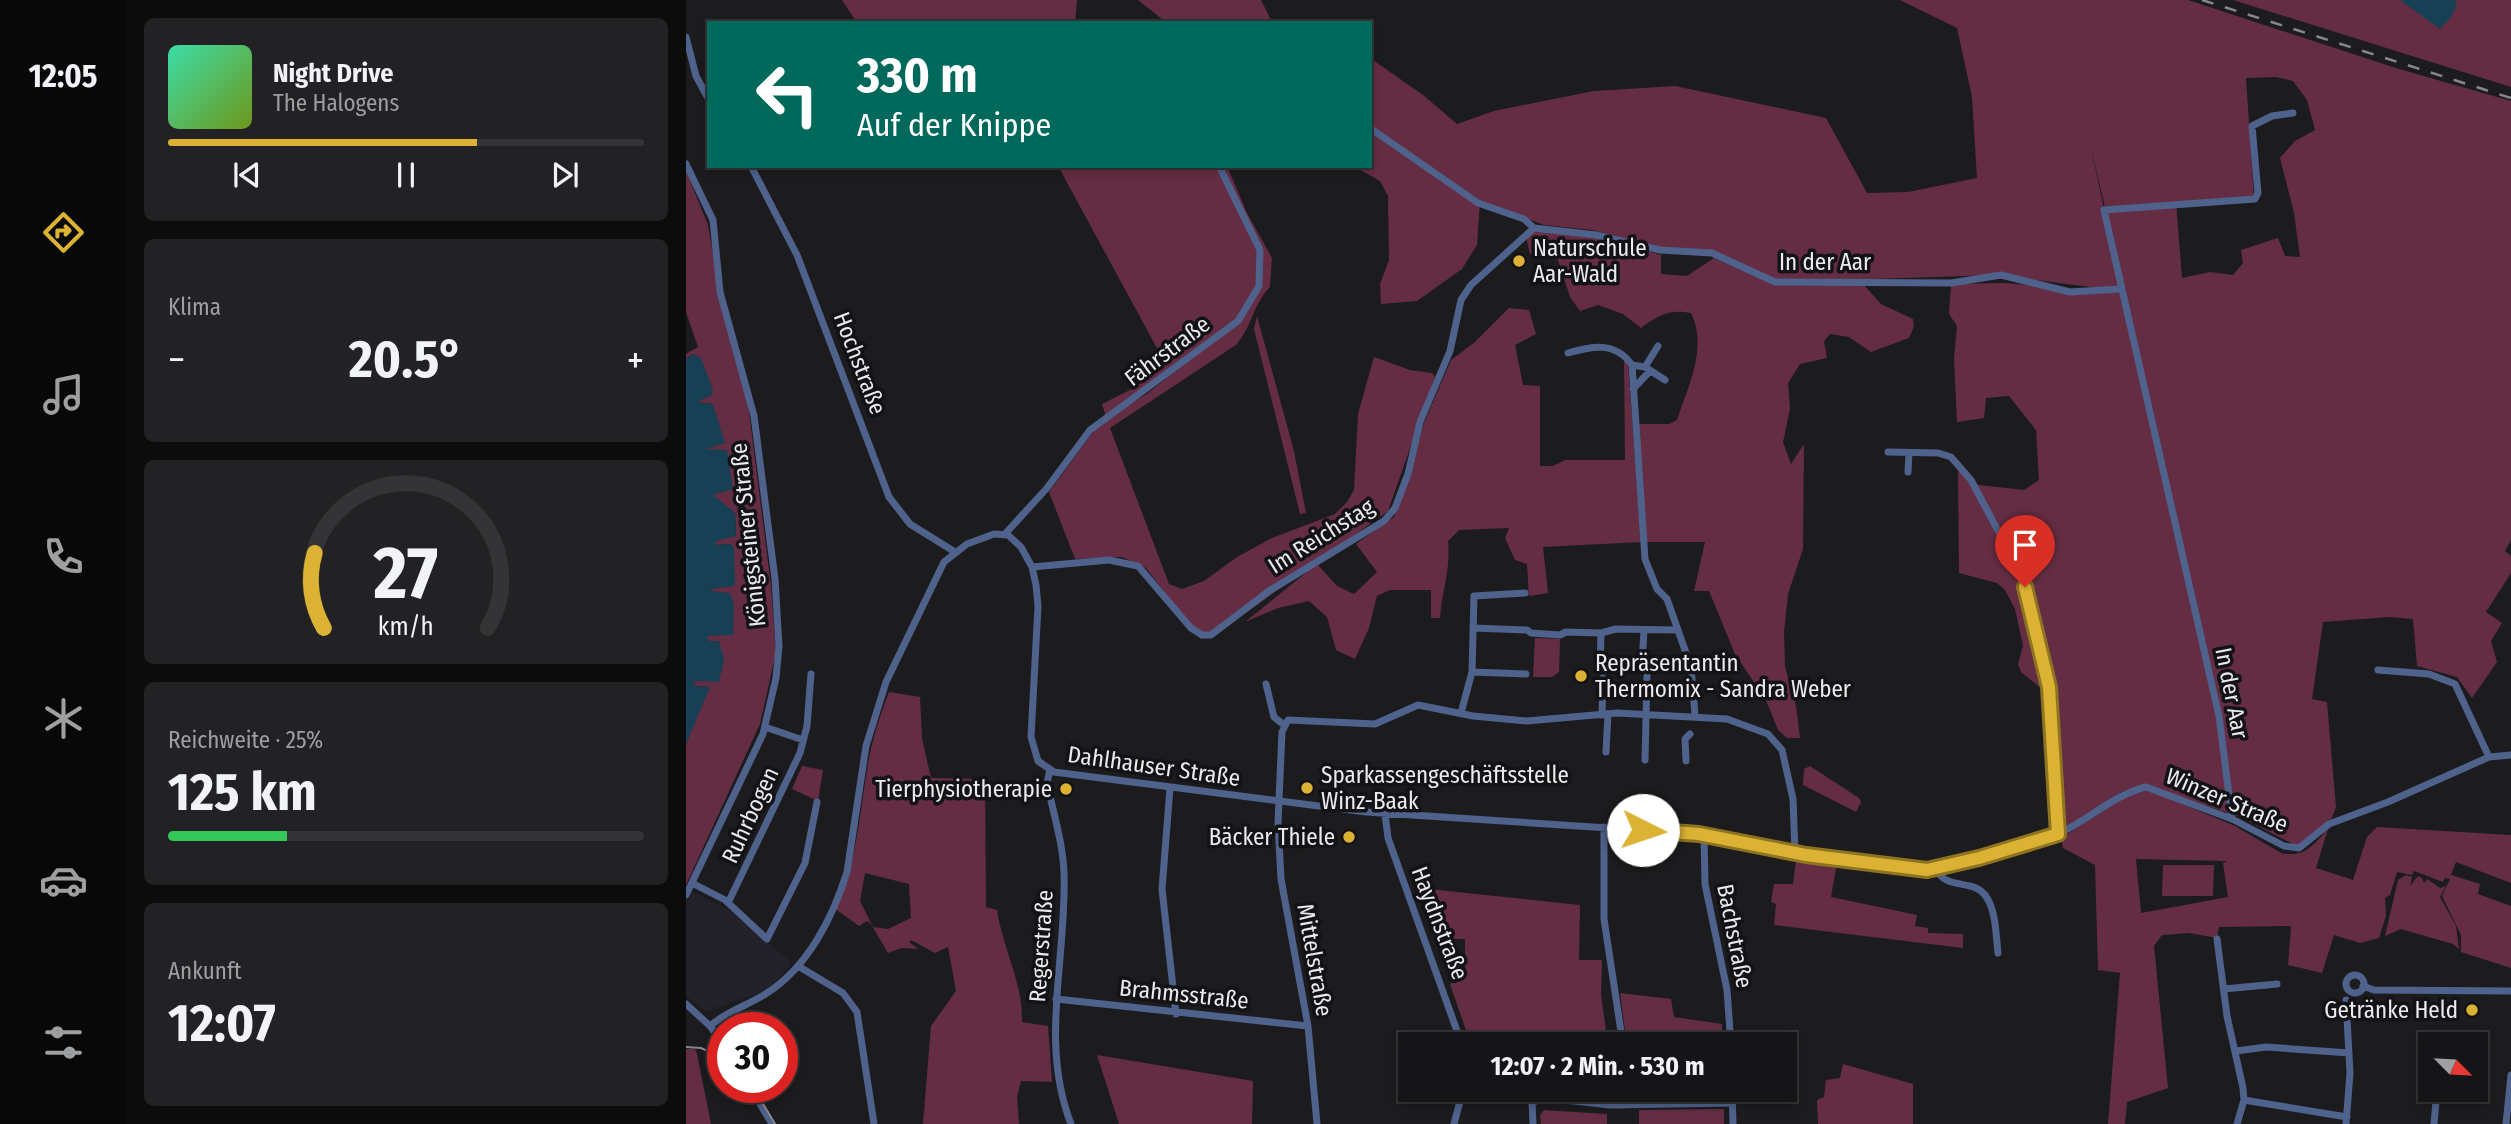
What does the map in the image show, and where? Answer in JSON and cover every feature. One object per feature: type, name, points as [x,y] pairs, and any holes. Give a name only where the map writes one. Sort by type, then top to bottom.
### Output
[{"type":"street","points":[[686,37],[696,76],[707,96]]},
{"type":"street","name":"In der Aar","points":[[2232,819],[2219,716],[2104,210],[2255,199],[2258,193],[2252,126],[2272,116],[2293,113]]},
{"type":"street","points":[[1372,129],[1478,203],[1524,219],[1534,228]]},
{"type":"street","name":"Königsteiner Straße","points":[[686,163],[713,220],[720,292],[754,416],[775,579],[779,646],[778,666],[765,727],[686,895]]},
{"type":"street","name":"Hochstraße","points":[[752,168],[802,265],[892,504],[910,524],[955,552]]},
{"type":"street","name":"Fährstraße","points":[[1004,534],[1047,488],[1090,430],[1147,391],[1238,321],[1259,286],[1260,250],[1220,168]]},
{"type":"street","name":"In der Aar","points":[[1534,228],[1595,235],[1660,250],[1712,253],[1775,282],[1865,280],[1951,283],[2001,275],[2070,292],[2121,289]]},
{"type":"street","name":"Im Reichstag","points":[[1032,567],[1109,560],[1138,566],[1191,628],[1202,635],[1212,635],[1269,591],[1384,521],[1395,508],[1405,485],[1420,422],[1450,351],[1461,300],[1471,285],[1534,228]]},
{"type":"street","points":[[1568,353],[1594,346],[1606,347],[1626,357],[1632,365],[1645,559],[1657,589],[1667,599],[1694,677],[1695,715]]},
{"type":"street","points":[[1633,389],[1658,346]]},
{"type":"street","points":[[1632,365],[1647,369],[1665,380]]},
{"type":"street","points":[[1888,452],[1946,454],[1961,467],[2020,572],[2039,635],[2049,687],[2062,832]]},
{"type":"street","points":[[1908,472],[1909,453]]},
{"type":"street","points":[[734,1012],[780,985],[799,965],[820,934],[841,891],[852,849],[866,746],[886,682],[939,572],[955,552],[981,538],[1004,534]]},
{"type":"street","name":"Dahlhauser Straße","points":[[1004,534],[1015,541],[1032,567],[1038,606],[1031,737],[1038,761],[1050,771],[1385,814],[1704,835],[1795,853],[1936,870],[2062,832]]},
{"type":"street","points":[[1461,713],[1472,672],[1474,596],[1525,593]]},
{"type":"street","points":[[1473,628],[1527,630],[1555,635],[1566,632],[1601,634],[1616,629],[1676,631]]},
{"type":"street","points":[[1642,666],[1644,630]]},
{"type":"street","points":[[1600,668],[1601,634]]},
{"type":"street","points":[[2378,670],[2429,674],[2455,684],[2489,757]]},
{"type":"street","points":[[1472,672],[1525,674]]},
{"type":"street","name":"Ruhrbogen","points":[[728,904],[795,764],[803,740],[811,674]]},
{"type":"street","points":[[1645,760],[1647,676]]},
{"type":"street","points":[[1603,678],[1606,752]]},
{"type":"street","points":[[1266,684],[1274,717],[1283,725],[1295,718],[1376,724],[1419,705],[1527,721],[1646,713],[1734,720],[1768,734],[1785,755],[1793,799],[1795,853]]},
{"type":"street","name":"Mittelstraße","points":[[1283,725],[1281,879],[1308,1026],[1317,1124]]},
{"type":"street","points":[[765,727],[803,740]]},
{"type":"street","points":[[1686,761],[1685,739],[1690,734]]},
{"type":"street","name":"Winzer Straße","points":[[2062,832],[2118,797],[2146,787],[2232,819],[2284,846],[2299,848],[2329,824],[2389,802],[2489,757],[2511,755]]},
{"type":"street","name":"Regerstraße","points":[[1050,771],[1047,783],[1065,875],[1056,999],[1055,1055],[1059,1086],[1071,1124]]},
{"type":"street","points":[[1170,788],[1162,889],[1176,1014]]},
{"type":"street","points":[[692,883],[728,904],[767,939],[805,863],[817,802]]},
{"type":"street","name":"Haydnstraße","points":[[1385,814],[1388,838],[1457,1032]]},
{"type":"street","points":[[1604,827],[1604,919],[1621,1032]]},
{"type":"street","name":"Bachstraße","points":[[1704,835],[1705,884],[1727,990],[1730,1032]]},
{"type":"street","points":[[1936,870],[1946,881],[1970,885],[1984,894],[1989,901],[1998,953]]},
{"type":"street","points":[[2217,939],[2227,1016],[2244,1100],[2237,1124]]},
{"type":"street","points":[[799,965],[843,993],[857,1012],[874,1124]]},
{"type":"street","points":[[2224,989],[2277,984]]},
{"type":"street","points":[[2363,986],[2374,990],[2511,991]]},
{"type":"street","name":"Brahmsstraße","points":[[1056,999],[1176,1014],[1308,1026]]},
{"type":"street","points":[[2244,1100],[2346,1120],[2349,1053],[2346,1000]]},
{"type":"street","points":[[686,1004],[707,1023]]},
{"type":"street","points":[[2236,1051],[2266,1047],[2349,1053]]},
{"type":"street","points":[[2506,1124],[2511,1075]]},
{"type":"street","points":[[1454,1124],[1460,1102]]},
{"type":"street","points":[[1532,1102],[1533,1124]]},
{"type":"street","points":[[1591,1102],[1624,1105],[1732,1102],[1733,1124]]},
{"type":"street","points":[[2434,1124],[2436,1102]]},
{"type":"street","points":[[760,1103],[772,1124]]},
{"type":"shaded area","points":[[842,0],[1077,0],[1075,21],[856,21]]},
{"type":"shaded area","points":[[1138,0],[1261,0],[1272,21],[1164,21]]},
{"type":"shaded area","points":[[1900,0],[2188,0],[2399,69],[2511,101],[2511,540],[2505,551],[2511,556],[2511,573],[2486,612],[2502,623],[2491,641],[2497,662],[2472,698],[2457,677],[2417,666],[2413,619],[2389,617],[2323,622],[2312,699],[2327,702],[2336,807],[2332,818],[2297,846],[2240,817],[2146,785],[2123,791],[2061,830],[2047,693],[2021,672],[2018,664],[2023,646],[2015,609],[2005,590],[1997,583],[1959,573],[1958,469],[1970,484],[2024,490],[2039,480],[2036,430],[2009,396],[1986,398],[1984,418],[1957,422],[1954,358],[1957,326],[1949,314],[1951,284],[2005,283],[2119,293],[2124,290],[2091,147],[2121,291],[1997,275],[1775,282],[1718,252],[1665,249],[1592,230],[1544,225],[1480,201],[1477,245],[1462,269],[1417,301],[1381,304],[1380,284],[1389,260],[1388,196],[1380,181],[1357,168],[1372,168],[1372,59],[1423,95],[1457,124],[1494,111],[1594,91],[1675,86],[1826,118],[1867,193],[1908,192],[1977,178],[1972,97],[1957,28]],"holes":[[[2276,77],[2293,81],[2307,100],[2315,130],[2295,141],[2280,158],[2294,213],[2300,257],[2285,256],[2278,238],[2241,250],[2243,263],[2233,275],[2210,272],[2182,278],[2176,202],[2254,197],[2246,78]]]},
{"type":"shaded area","points":[[2233,0],[2511,0],[2511,87]]},
{"type":"shaded area","points":[[1059,168],[1217,168],[1258,250],[1258,285],[1237,321],[1106,417],[1102,404],[1134,388],[1164,361]]},
{"type":"shaded area","points":[[1223,168],[1228,168],[1247,213],[1272,258],[1270,287],[1236,345],[1110,428],[1169,584],[1182,589],[1204,581],[1237,557],[1272,538],[1335,514],[1347,502],[1354,490],[1358,414],[1374,357],[1410,370],[1432,373],[1435,377],[1388,511],[1229,625],[1201,639],[1146,568],[1122,557],[1075,559],[1049,492],[1099,424],[1148,393],[1239,321],[1260,287],[1261,249]]},
{"type":"shaded area","points":[[686,171],[708,225],[717,278],[748,404],[771,586],[776,652],[760,724],[686,885],[686,744],[709,687],[695,686],[693,681],[709,641],[706,636],[711,592],[731,544],[716,545],[716,541],[736,535],[735,513],[712,495],[705,449],[708,446],[713,404],[696,402],[693,354],[686,359],[686,354],[698,347],[686,312]]},
{"type":"shaded area","points":[[1535,231],[1597,236],[1661,255],[1661,274],[1687,276],[1714,258],[1774,285],[1863,284],[1881,304],[1913,319],[1914,326],[1909,338],[1871,352],[1849,337],[1830,334],[1824,341],[1827,358],[1800,364],[1788,383],[1790,409],[1783,442],[1791,464],[1804,444],[1803,549],[1788,594],[1784,632],[1785,667],[1796,706],[1800,738],[1787,738],[1778,730],[1766,700],[1735,654],[1709,591],[1694,591],[1705,542],[1646,542],[1638,424],[1669,424],[1677,420],[1697,353],[1696,326],[1691,313],[1664,314],[1641,328],[1623,314],[1598,305],[1580,311],[1570,297],[1558,260],[1530,254],[1526,237]]},
{"type":"shaded area","points":[[1509,308],[1529,310],[1536,334],[1515,345],[1523,385],[1540,386],[1540,466],[1553,466],[1565,460],[1625,460],[1624,358],[1628,364],[1641,542],[1543,547],[1548,593],[1529,596],[1527,564],[1515,560],[1505,538],[1509,528],[1459,530],[1448,541],[1440,618],[1431,618],[1431,590],[1390,590],[1377,596],[1369,628],[1355,659],[1336,650],[1327,617],[1309,601],[1278,608],[1245,622],[1317,564],[1337,586],[1354,594],[1377,572],[1356,544],[1394,517],[1424,423],[1451,360],[1475,342]]},
{"type":"shaded area","points":[[1257,316],[1294,451],[1306,513],[1300,514],[1254,329]]},
{"type":"shaded area","points":[[1535,638],[1560,639],[1559,672],[1552,677],[1533,677]]},
{"type":"shaded area","points":[[889,692],[920,697],[922,738],[931,778],[985,779],[986,907],[997,910],[1016,980],[1022,1022],[1048,1026],[1052,1082],[1021,1081],[1017,1097],[1019,1124],[923,1124],[931,1026],[956,991],[948,947],[935,953],[911,940],[909,942],[918,949],[901,948],[888,953],[871,924],[867,921],[859,926],[834,908],[848,875],[871,750]],"holes":[[[865,873],[909,884],[911,918],[888,929],[873,927],[860,901]]]},
{"type":"shaded area","points":[[802,766],[823,770],[818,801],[792,789]]},
{"type":"shaded area","points":[[1810,766],[1859,798],[1861,802],[1856,812],[1803,785],[1804,769]]},
{"type":"shaded area","points":[[2149,790],[2235,826],[2281,853],[2296,854],[2308,849],[2328,829],[2316,868],[2353,880],[2367,837],[2377,827],[2511,835],[2511,883],[2456,862],[2451,875],[2480,884],[2478,894],[2511,906],[2511,968],[2461,952],[2461,935],[2442,896],[2450,879],[2445,878],[2443,882],[2414,871],[2412,875],[2397,872],[2390,895],[2385,898],[2386,916],[2379,938],[2360,943],[2334,935],[2322,973],[2288,965],[2291,926],[2219,927],[2217,938],[2189,933],[2162,935],[2154,946],[2168,1088],[2127,1102],[2125,1124],[2108,1124],[2120,973],[2098,970],[2095,865],[2063,848],[2061,838],[2126,796]],"holes":[[[2136,859],[2227,861],[2223,863],[2228,897],[2141,913]]]},
{"type":"shaded area","points":[[1796,860],[1836,868],[1831,897],[1917,915],[1915,926],[1928,928],[1928,933],[1963,934],[1963,948],[1774,925],[1776,904],[1771,902],[1774,884],[1793,884]]},
{"type":"shaded area","points":[[2163,865],[2214,865],[2213,896],[2162,896]]},
{"type":"shaded area","points":[[2406,875],[2412,877],[2410,886],[2418,876],[2424,883],[2427,879],[2440,888],[2446,886],[2440,897],[2456,926],[2459,949],[2453,944],[2401,929],[2385,936],[2398,880]]},
{"type":"shaded area","points":[[1419,888],[1580,905],[1579,960],[1602,960],[1601,995],[1606,1032],[1467,1032],[1450,984],[1465,976],[1465,939],[1435,939]]},
{"type":"shaded area","points":[[692,891],[730,911],[792,963],[774,983],[754,995],[706,1011],[686,996],[686,902]]},
{"type":"shaded area","points":[[1620,993],[1671,999],[1674,1017],[1722,1024],[1722,1032],[1625,1032]]},
{"type":"shaded area","points":[[686,1049],[695,1049],[697,1054],[711,1124],[686,1124]]},
{"type":"shaded area","points":[[1097,1055],[1253,1081],[1252,1124],[1119,1124]]},
{"type":"shaded area","points":[[1843,1064],[1913,1084],[1913,1124],[1818,1124],[1817,1100],[1824,1097],[1826,1080],[1840,1078]]},
{"type":"shaded area","points":[[1724,1109],[1724,1124],[1639,1124],[1639,1110]]},
{"type":"shaded area","points":[[1544,1110],[1607,1114],[1607,1124],[1541,1124],[1540,1115]]},
{"type":"water","points":[[2400,0],[2455,0],[2457,4],[2451,17],[2440,29]]},
{"type":"water","points":[[693,354],[701,358],[713,390],[711,396],[697,402],[713,404],[725,443],[706,449],[727,450],[733,489],[713,495],[735,513],[736,536],[716,541],[716,545],[731,544],[734,548],[735,586],[711,591],[730,593],[734,604],[733,635],[707,636],[709,641],[719,641],[724,660],[719,682],[693,681],[695,686],[710,687],[686,744],[686,359]]},
{"type":"tram line","points":[[686,1047],[707,1051]]},
{"type":"tram line","points":[[763,1103],[775,1124]]},
{"type":"railway","points":[[2202,0],[2511,98]]},
{"type":"place","name":"Naturschule Aar-Wald","points":[[1519,261]]},
{"type":"place","name":"Repräsentantin Thermomix - Sandra Weber","points":[[1581,676]]},
{"type":"place","name":"Sparkassengeschäftsstelle Winz-Baak","points":[[1307,788]]},
{"type":"place","name":"Tierphysiotherapie","points":[[1066,789]]},
{"type":"place","name":"Bäcker Thiele","points":[[1349,837]]},
{"type":"place","name":"Getränke Held","points":[[2472,1010]]},
{"type":"route","points":[[1643,830],[1699,834],[1806,855],[1927,870],[1936,870],[2058,834],[2049,687],[2039,635],[2025,587]]}]
